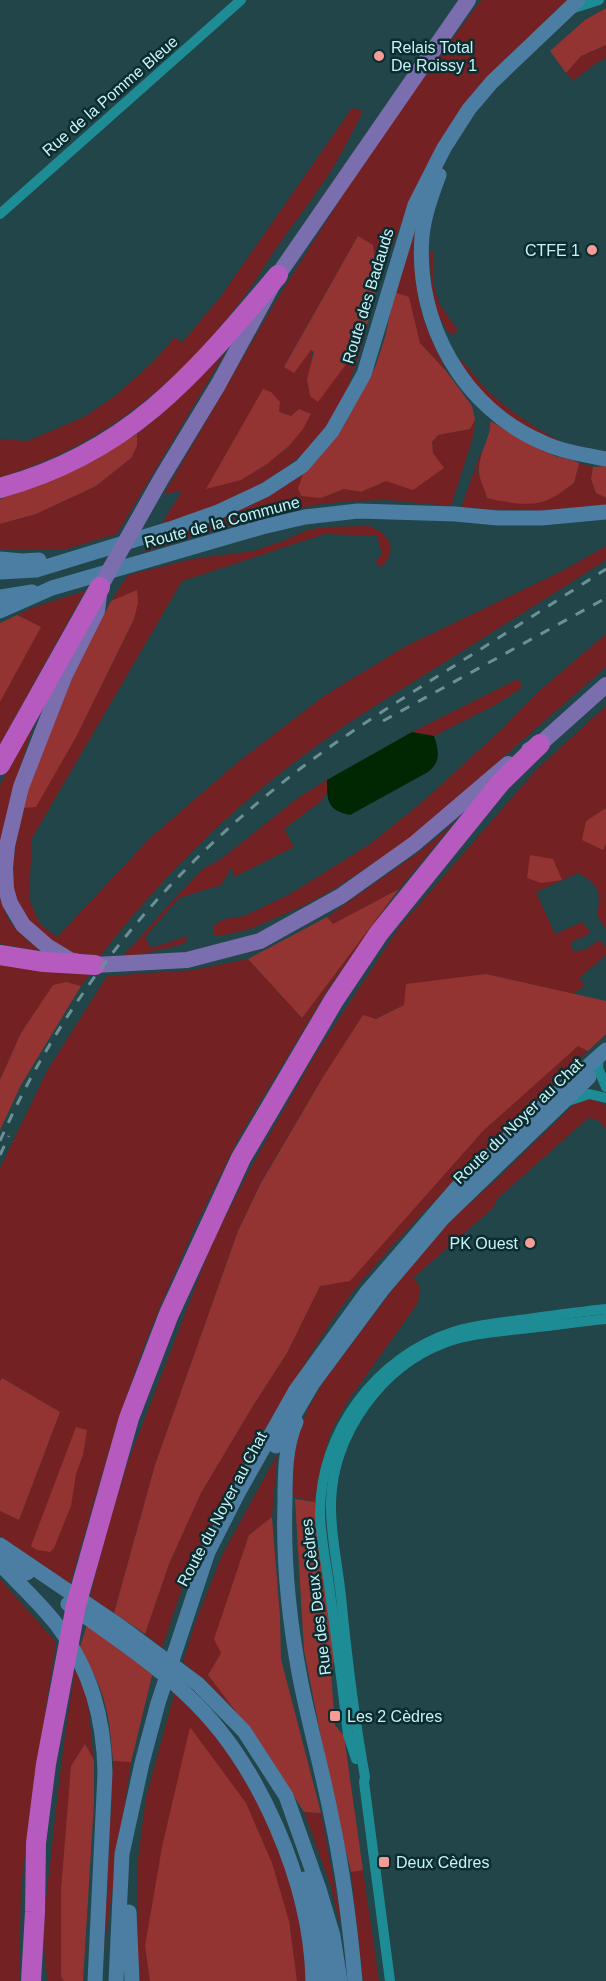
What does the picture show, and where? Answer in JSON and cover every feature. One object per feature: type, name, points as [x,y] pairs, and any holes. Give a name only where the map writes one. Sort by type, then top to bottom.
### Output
[{"type":"highway","points":[[0,489],[30,480],[72,462],[110,441],[152,411],[196,370],[278,275]]},
{"type":"highway","points":[[0,765],[100,587]]},
{"type":"highway","points":[[31,1981],[36,1843],[46,1764],[76,1605],[129,1418],[169,1314],[241,1158],[334,1000],[379,933],[501,782],[540,744]]},
{"type":"highway","points":[[0,955],[44,962],[95,965]]},
{"type":"main road","points":[[468,0],[278,275],[218,385],[161,479],[100,587],[97,611],[64,677],[21,787],[7,846],[6,889],[10,903],[23,925],[47,946],[70,960],[95,965],[132,965],[187,960],[260,941],[341,896],[414,844],[518,756],[540,744],[606,685]]},
{"type":"street","name":"Rue de la Pomme Bleue","points":[[0,214],[241,0]]},
{"type":"street","name":"Route des Badauds","points":[[0,572],[36,570],[170,529],[218,512],[265,490],[302,466],[332,431],[364,374],[415,205],[454,132],[469,109],[492,82],[578,0]]},
{"type":"street","points":[[567,11],[599,0]]},
{"type":"street","points":[[454,132],[429,202],[422,235],[423,280],[426,304],[433,326],[461,377],[488,407],[510,425],[544,443],[576,454],[606,459]]},
{"type":"street","name":"Route de la Commune","points":[[0,611],[52,588],[262,527],[305,517],[358,511],[455,514],[498,518],[542,518],[606,512]]},
{"type":"street","points":[[0,559],[22,561],[84,556]]},
{"type":"street","points":[[0,597],[52,588]]},
{"type":"street","points":[[602,1059],[606,1087]]},
{"type":"street","name":"Route du Noyer au Chat","points":[[190,1607],[251,1492],[314,1383],[382,1290],[444,1217],[565,1102],[602,1059]]},
{"type":"street","name":"Route du Noyer au Chat","points":[[190,1607],[208,1552],[272,1432],[296,1390],[367,1292],[456,1189],[527,1120],[602,1059]]},
{"type":"street","points":[[565,1102],[589,1094],[606,1098]]},
{"type":"street","name":"Rue des Deux Cèdres","points":[[390,1981],[364,1782],[348,1735],[320,1516],[324,1476],[334,1443],[353,1407],[380,1374],[430,1341],[455,1331],[493,1323],[606,1309]]},
{"type":"street","name":"Rue des Deux Cèdres","points":[[364,1782],[349,1678],[332,1524],[331,1502],[334,1477],[348,1436],[367,1404],[383,1385],[411,1361],[444,1344],[483,1334],[606,1318]]},
{"type":"street","points":[[314,1383],[294,1427],[285,1467],[284,1527],[289,1602],[300,1676],[342,1875],[351,1932],[355,1981]]},
{"type":"street","points":[[0,1545],[121,1627],[198,1684],[244,1731],[286,1796],[320,1890],[333,1936],[340,1981]]},
{"type":"street","points":[[0,1562],[57,1625],[81,1662],[94,1695],[103,1739],[105,1773],[95,1981]]},
{"type":"street","points":[[0,1562],[18,1567],[154,1667],[189,1697],[217,1729],[262,1795],[279,1834],[300,1900],[312,1955],[313,1981]]},
{"type":"street","points":[[116,1981],[122,1854],[158,1702],[190,1607]]},
{"type":"street","points":[[132,1981],[129,1920],[130,1869],[141,1802],[142,1763]]},
{"type":"street","points":[[274,1777],[319,1925],[327,1981]]},
{"type":"street","points":[[35,1912],[41,1981]]},
{"type":"shaded area","points":[[0,0],[606,0],[606,1981],[0,1981]]},
{"type":"shaded area","points":[[481,0],[569,0],[493,72],[412,198],[378,280],[373,245],[358,236],[284,366],[311,350],[313,362],[307,379],[310,396],[358,348],[369,319],[348,386],[330,423],[296,459],[255,487],[209,508],[162,523],[182,491],[164,494],[274,304],[373,147]],"holes":[[[280,402],[279,411],[291,417],[299,409],[311,414],[287,448],[241,480]]]},
{"type":"shaded area","points":[[606,8],[606,45],[581,56],[566,73],[550,51],[585,20]]},
{"type":"shaded area","points":[[606,45],[606,58],[573,81],[566,73],[581,56]]},
{"type":"shaded area","points":[[352,108],[363,111],[335,165],[253,284],[202,348],[143,403],[110,426],[39,463],[0,477],[0,439],[27,441],[84,417],[115,396],[154,361],[175,337],[182,343],[221,296]]},
{"type":"shaded area","points":[[419,225],[416,272],[418,298],[428,330],[446,371],[420,343],[409,297],[394,292],[410,235]]},
{"type":"shaded area","points":[[358,236],[373,245],[378,280],[369,319],[358,348],[318,402],[310,396],[307,379],[314,352],[311,350],[294,373],[284,367]]},
{"type":"shaded area","points":[[430,252],[434,252],[434,286],[439,303],[458,331],[451,335],[435,306]]},
{"type":"shaded area","points":[[394,292],[409,297],[420,343],[446,371],[472,406],[475,420],[470,429],[438,435],[432,442],[433,453],[444,468],[413,490],[386,481],[361,492],[344,489],[321,498],[301,496],[298,488],[303,474],[343,427],[376,365],[386,334]]},
{"type":"shaded area","points":[[225,353],[117,534],[66,549],[0,549],[0,524],[36,514],[96,486],[131,458],[137,446],[137,434]]},
{"type":"shaded area","points":[[461,360],[489,392],[507,407],[567,445],[524,426],[487,398],[458,361]]},
{"type":"shaded area","points":[[263,389],[271,392],[280,402],[279,412],[291,416],[299,409],[311,414],[303,429],[289,446],[267,464],[241,480],[206,489]]},
{"type":"shaded area","points":[[475,420],[474,434],[451,506],[388,500],[321,504],[271,514],[144,552],[149,543],[303,474],[321,498],[344,489],[361,492],[386,481],[433,453],[432,442],[438,435],[470,429]]},
{"type":"shaded area","points":[[490,421],[555,456],[579,463],[574,483],[552,498],[538,503],[516,503],[487,498],[479,469]]},
{"type":"shaded area","points":[[137,434],[137,446],[131,458],[96,486],[36,514],[0,524],[0,499],[70,470]]},
{"type":"shaded area","points":[[482,449],[478,472],[487,498],[574,483],[579,463],[593,467],[591,479],[596,493],[606,498],[606,505],[549,511],[461,508]]},
{"type":"shaded area","points":[[606,466],[606,498],[596,493],[591,479],[593,467]]},
{"type":"shaded area","points":[[369,526],[382,533],[390,543],[390,554],[381,567],[375,561],[382,554],[377,536],[325,534],[182,581],[32,838],[29,899],[40,924],[57,937],[150,838],[238,762],[324,696],[404,647],[564,570],[606,546],[606,560],[321,742],[276,777],[248,799],[196,848],[146,900],[101,955],[73,954],[43,938],[15,901],[10,880],[22,808],[76,737],[134,619],[137,590],[111,601],[128,575],[192,559],[253,551],[307,530],[323,527]]},
{"type":"shaded area","points":[[137,590],[138,603],[134,619],[76,737],[36,807],[22,808],[50,728],[111,601]]},
{"type":"shaded area","points":[[85,591],[0,744],[0,700],[40,627],[17,615],[31,608]]},
{"type":"shaded area","points":[[17,615],[41,627],[0,702],[0,623]]},
{"type":"shaded area","points":[[606,634],[606,667],[409,840],[334,889],[305,905],[253,928],[214,936],[214,925],[224,919],[244,916],[290,894],[370,844],[421,803],[502,729],[539,691]]},
{"type":"shaded area","points":[[518,679],[522,686],[520,689],[497,704],[434,736],[412,732]]},
{"type":"shaded area","points":[[606,706],[606,808],[586,821],[603,850],[606,844],[606,929],[597,916],[599,895],[595,885],[578,873],[536,892],[555,934],[582,922],[591,932],[571,942],[573,952],[586,949],[599,940],[606,947],[606,955],[579,978],[585,986],[572,994],[486,974],[404,1005],[375,1019],[323,1077],[261,1182],[238,1231],[155,1465],[114,1613],[90,1597],[104,1540],[128,1462],[213,1241],[251,1167],[315,1055],[400,926],[537,769]]},
{"type":"shaded area","points":[[34,723],[13,791],[0,849],[0,785]]},
{"type":"shaded area","points":[[412,732],[434,736],[438,756],[428,772],[350,815],[342,813],[330,804],[327,780]]},
{"type":"shaded area","points":[[327,780],[327,793],[320,802],[284,829],[294,847],[234,877],[232,867],[221,885],[179,898],[145,937],[151,948],[188,936],[185,943],[138,955],[124,955],[203,869],[221,859],[299,797]]},
{"type":"shaded area","points":[[606,808],[606,844],[603,850],[582,840],[586,821]]},
{"type":"shaded area","points":[[454,823],[399,889],[328,989],[238,1139],[195,1227],[143,1349],[117,1423],[70,1584],[0,1536],[0,1511],[19,1520],[60,1412],[2,1378],[0,1381],[0,1168],[47,1071],[107,976],[193,970],[248,959],[302,1018],[398,890],[333,924],[327,917],[419,852]]},
{"type":"shaded area","points":[[530,855],[553,859],[562,880],[541,883],[527,878]]},
{"type":"shaded area","points":[[399,889],[302,1018],[248,959],[327,917],[333,924]]},
{"type":"shaded area","points":[[0,898],[9,921],[41,951],[0,944]]},
{"type":"shaded area","points":[[0,964],[91,973],[81,986],[66,982],[21,1033],[0,1080]]},
{"type":"shaded area","points":[[486,974],[606,1001],[606,1034],[588,1051],[578,1046],[483,1131],[350,1281],[320,1286],[287,1353],[201,1493],[169,1564],[145,1634],[114,1613],[155,1465],[238,1231],[261,1183],[323,1077],[363,1015],[376,1019],[404,1005],[406,984]]},
{"type":"shaded area","points":[[66,982],[81,986],[21,1085],[0,1130],[0,1080],[21,1033],[53,985]]},
{"type":"shaded area","points":[[578,1045],[588,1051],[498,1137],[411,1226],[339,1310],[227,1496],[187,1576],[162,1648],[145,1634],[169,1564],[201,1493],[287,1353],[320,1286],[350,1280],[483,1131]]},
{"type":"shaded area","points":[[578,1100],[595,1100],[606,1105],[606,1129],[598,1120],[588,1118],[496,1200],[494,1207],[413,1278],[420,1286],[418,1303],[347,1402],[330,1434],[319,1474],[315,1502],[292,1496],[294,1450],[307,1410],[323,1382],[408,1269],[450,1221]]},
{"type":"shaded area","points":[[2,1378],[60,1412],[19,1520],[0,1511],[0,1381]]},
{"type":"shaded area","points":[[76,1427],[87,1430],[71,1506],[54,1548],[50,1552],[37,1550],[31,1546]]},
{"type":"shaded area","points":[[277,1455],[272,1517],[249,1535],[221,1653],[208,1675],[245,1724],[207,1683],[183,1662],[195,1623],[223,1553]]},
{"type":"shaded area","points":[[295,1499],[315,1502],[335,1655],[331,1674],[335,1725],[344,1736],[363,1870],[351,1872],[330,1784],[304,1650]]},
{"type":"shaded area","points":[[272,1517],[281,1659],[321,1813],[304,1812],[262,1746],[208,1675],[221,1653],[214,1639],[249,1535]]},
{"type":"shaded area","points":[[0,1579],[56,1642],[21,1887],[19,1981],[0,1981]]},
{"type":"shaded area","points":[[87,1625],[153,1672],[131,1762],[113,1761],[103,1697],[80,1647]]},
{"type":"shaded area","points":[[75,1669],[87,1700],[94,1760],[86,1745],[61,1890],[61,1976],[64,1981],[48,1981],[44,1950],[46,1903]]},
{"type":"shaded area","points":[[175,1691],[216,1735],[238,1766],[269,1824],[291,1887],[299,1920],[307,1981],[297,1981],[289,1921],[145,1946],[150,1981],[137,1981],[138,1859],[146,1797]]},
{"type":"shaded area","points":[[190,1727],[246,1803],[272,1863],[289,1921],[297,1981],[150,1981],[145,1946],[162,1847]]},
{"type":"shaded area","points":[[85,1744],[94,1760],[94,1802],[83,1981],[64,1981],[61,1976],[61,1890],[71,1766]]},
{"type":"shaded area","points":[[113,1761],[131,1762],[104,1949]]},
{"type":"shaded area","points":[[304,1812],[321,1813],[341,1919],[339,1921],[330,1884]]},
{"type":"shaded area","points":[[363,1870],[379,1981],[363,1981],[351,1872]]},
{"type":"railway","points":[[0,1141],[52,1040],[83,993],[117,947],[154,904],[234,823],[296,772],[356,729],[606,569]]},
{"type":"railway","points":[[383,721],[606,598]]},
{"type":"railway","points":[[0,1155],[9,1136]]},
{"type":"place","name":"Relais Total De Roissy 1","points":[[379,56]]},
{"type":"place","name":"CTFE 1","points":[[592,250]]},
{"type":"place","name":"PK Ouest","points":[[530,1243]]},
{"type":"place","name":"Les 2 Cèdres","points":[[335,1716]]},
{"type":"place","name":"Deux Cèdres","points":[[384,1862]]}]
